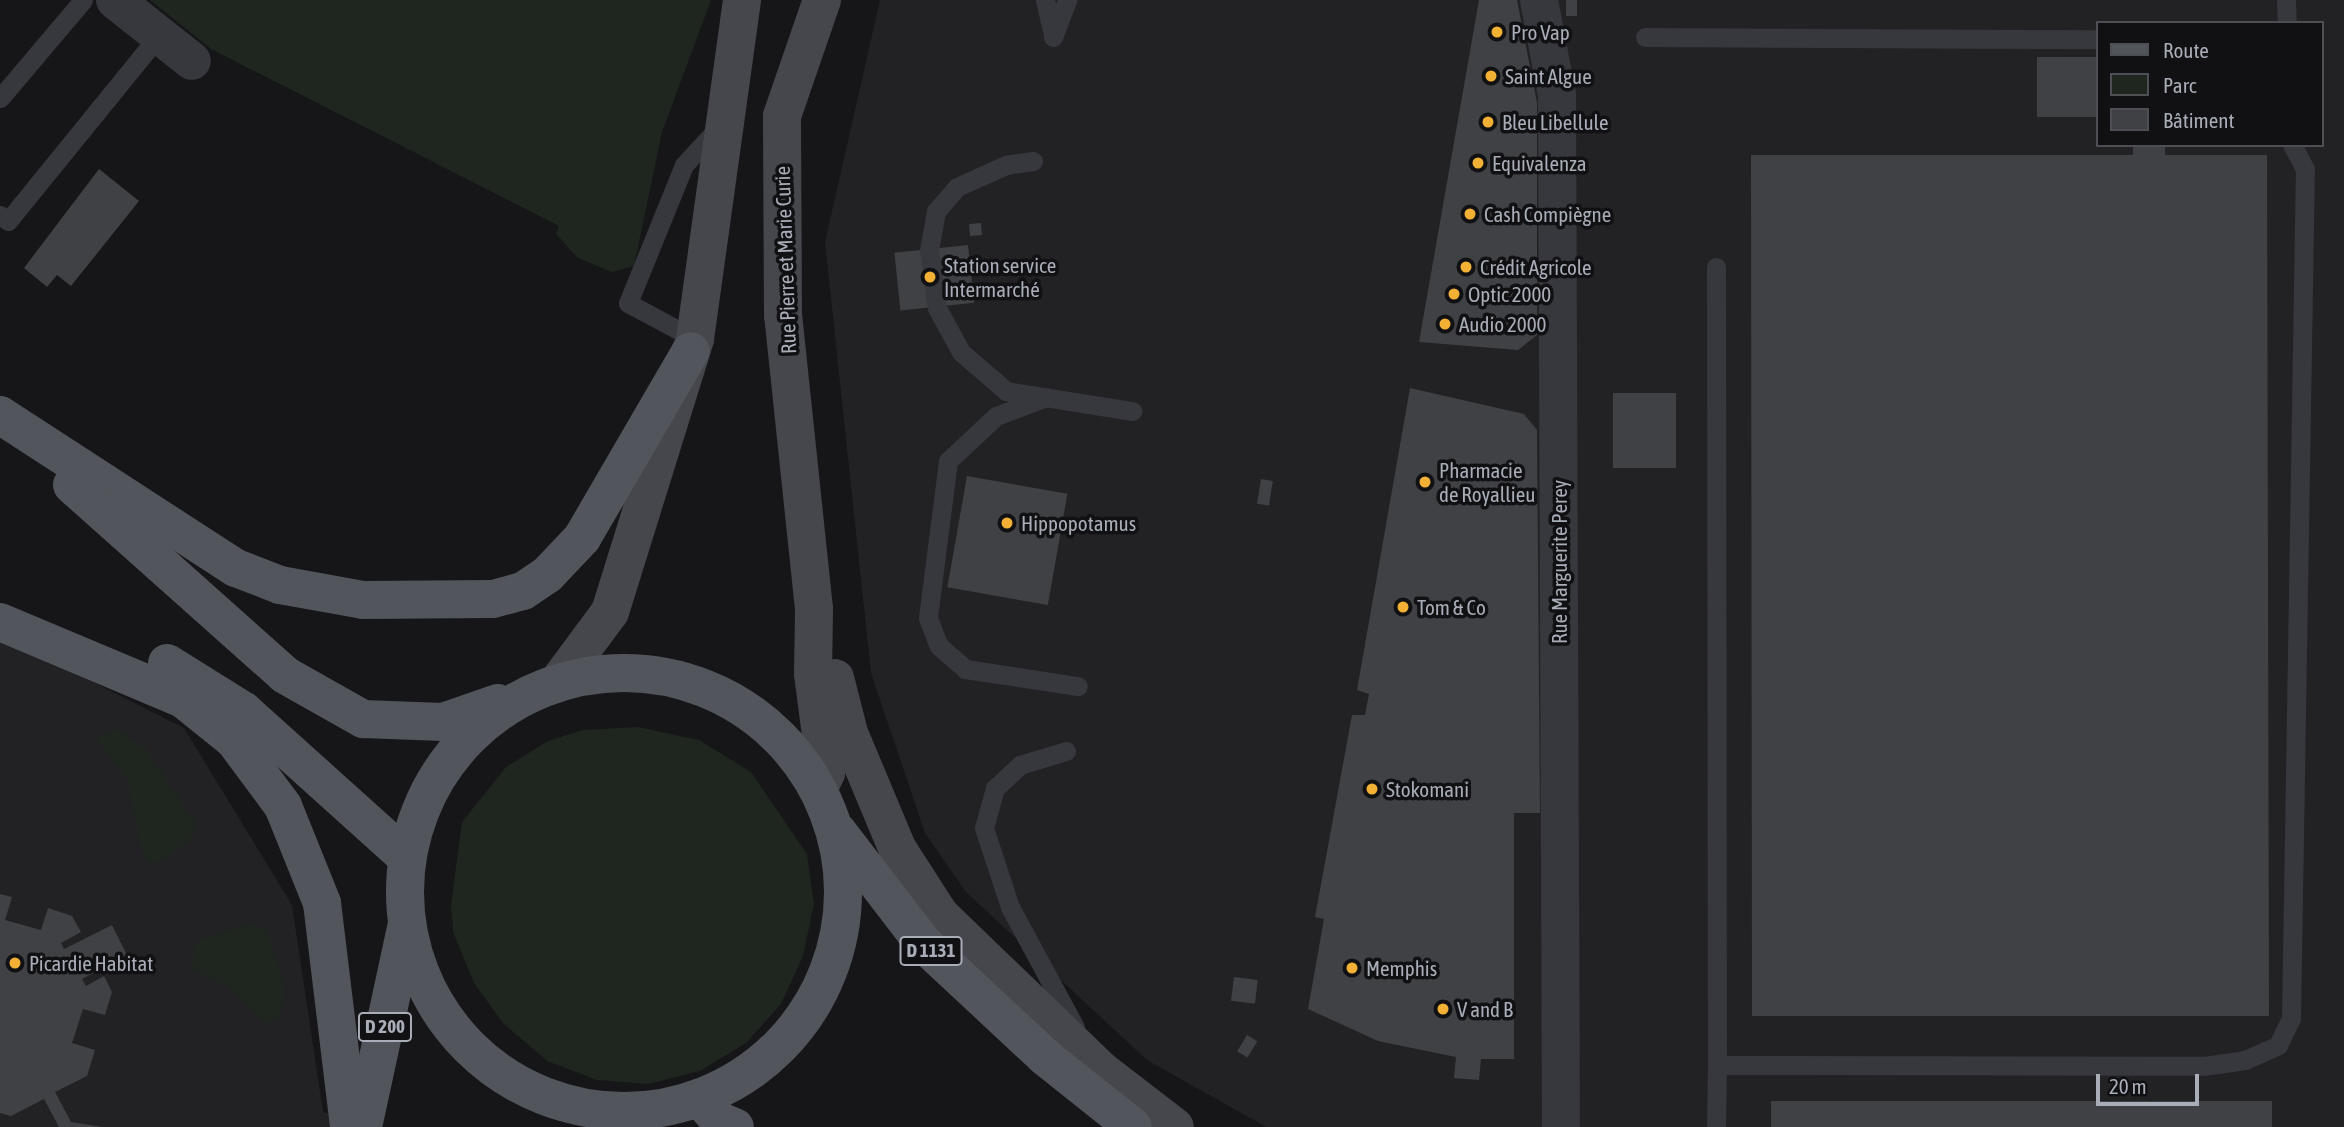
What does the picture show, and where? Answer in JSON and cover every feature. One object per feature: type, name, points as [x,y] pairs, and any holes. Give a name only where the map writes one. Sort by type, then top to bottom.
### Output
[{"type":"main road","points":[[0,418],[285,675],[363,719],[443,722],[547,686],[633,672],[707,688],[772,728],[819,788],[835,827],[845,891],[835,954],[808,1012],[766,1060],[702,1101],[635,1119],[578,1107],[516,1085],[464,1044],[433,1001],[406,926],[406,857],[430,787],[475,730],[547,686],[610,612],[693,345],[742,0]]},
{"type":"main road","name":"Rue Pierre et Marie Curie","points":[[814,609],[783,316],[782,116],[822,0]]},
{"type":"main road","points":[[0,418],[236,568],[280,585],[363,600],[493,598],[523,591],[547,575],[582,538],[693,345]]},
{"type":"main road","points":[[0,597],[32,617],[192,674],[365,814],[406,857]]},
{"type":"main road","points":[[814,609],[813,674],[826,774],[819,788]]},
{"type":"main road","points":[[814,609],[849,733],[897,848],[940,915],[1101,1070],[1175,1127]]},
{"type":"main road","points":[[0,622],[183,699],[234,740],[283,806],[322,903],[349,1127]]},
{"type":"main road","name":"D 1131","points":[[835,827],[924,944],[1045,1058],[1133,1127]]},
{"type":"main road","name":"D 200","points":[[363,1127],[406,926]]},
{"type":"main road","points":[[702,1101],[720,1121],[736,1127]]},
{"type":"street","points":[[115,0],[192,61]]},
{"type":"street","name":"Rue Marguerite Perey","points":[[1539,0],[1557,96],[1561,1127]]},
{"type":"lane","points":[[0,98],[83,0]]},
{"type":"lane","points":[[1045,0],[1053,37],[1068,0]]},
{"type":"lane","points":[[2286,0],[2287,21]]},
{"type":"lane","points":[[0,215],[8,221],[159,35]]},
{"type":"lane","points":[[1645,37],[2096,39]]},
{"type":"lane","points":[[693,345],[628,303],[684,165],[723,123]]},
{"type":"lane","points":[[1717,1065],[2204,1066],[2245,1060],[2278,1045],[2291,1018],[2305,169],[2293,147]]},
{"type":"lane","points":[[1033,161],[1006,165],[957,187],[936,211],[929,249],[937,308],[961,352],[1006,391],[1132,411]]},
{"type":"lane","points":[[1716,267],[1716,1127]]},
{"type":"lane","points":[[1046,397],[996,416],[948,461],[928,618],[939,646],[965,669],[1078,686]]},
{"type":"lane","points":[[1066,751],[1020,765],[995,788],[984,828],[1010,907],[1101,1070]]},
{"type":"shaded area","points":[[880,0],[2344,0],[2344,1127],[1266,1127],[1147,1060],[966,892],[925,833],[871,673],[825,242]]},
{"type":"shaded area","points":[[0,635],[184,728],[292,905],[323,1112],[379,1127],[0,1127]]},
{"type":"green space","points":[[150,0],[711,0],[662,132],[634,266],[612,272],[578,258],[556,234],[559,226],[211,49]]},
{"type":"green space","points":[[638,727],[699,740],[751,772],[807,854],[814,904],[803,956],[781,1004],[746,1043],[700,1071],[649,1084],[597,1080],[547,1061],[503,1023],[474,983],[453,932],[451,905],[462,822],[506,767],[548,741],[583,730]]},
{"type":"green space","points":[[115,729],[146,749],[196,824],[190,840],[164,860],[150,864],[142,851],[128,781],[96,738]]},
{"type":"green space","points":[[250,924],[263,928],[271,942],[285,991],[281,1014],[265,1025],[228,987],[192,969],[195,946],[203,939]]},
{"type":"building","points":[[1479,0],[1517,0],[1537,103],[1537,335],[1518,350],[1419,342]]},
{"type":"building","points":[[1566,0],[1577,0],[1577,16],[1566,16]]},
{"type":"building","points":[[2037,57],[2096,57],[2096,117],[2037,117]]},
{"type":"building","points":[[2133,147],[2165,147],[2165,155],[2267,155],[2269,1016],[1752,1016],[1751,155],[2133,155]]},
{"type":"building","points":[[99,169],[139,201],[71,286],[57,275],[47,287],[24,268]]},
{"type":"building","points":[[981,223],[982,235],[970,236],[969,224]]},
{"type":"building","points":[[968,245],[974,303],[900,310],[894,253]]},
{"type":"building","points":[[1410,388],[1524,414],[1537,430],[1540,813],[1514,813],[1514,1059],[1481,1059],[1479,1080],[1454,1078],[1456,1057],[1378,1041],[1308,1009],[1324,919],[1315,917],[1352,715],[1365,715],[1369,694],[1357,690]]},
{"type":"building","points":[[1613,393],[1676,393],[1676,468],[1613,468]]},
{"type":"building","points":[[967,476],[1067,494],[1048,605],[947,587]]},
{"type":"building","points":[[1261,479],[1273,481],[1269,506],[1257,504]]},
{"type":"building","points":[[0,894],[12,897],[5,920],[41,930],[48,908],[72,916],[81,932],[61,943],[64,949],[112,925],[127,955],[82,979],[86,986],[104,976],[112,992],[105,1015],[83,1009],[72,1043],[95,1050],[87,1076],[55,1092],[71,1122],[102,1127],[59,1127],[44,1099],[11,1116],[0,1113]]},
{"type":"building","points":[[1234,977],[1258,980],[1255,1004],[1231,1001]]},
{"type":"building","points":[[1247,1035],[1257,1041],[1248,1057],[1237,1051]]},
{"type":"building","points":[[1771,1101],[2272,1101],[2272,1127],[1771,1127]]},
{"type":"place","name":"Pro Vap","points":[[1497,32]]},
{"type":"place","name":"Saint Algue","points":[[1491,76]]},
{"type":"place","name":"Bleu Libellule","points":[[1488,122]]},
{"type":"place","name":"Equivalenza","points":[[1478,163]]},
{"type":"place","name":"Cash Compiègne","points":[[1470,214]]},
{"type":"place","name":"Crédit Agricole","points":[[1466,267]]},
{"type":"place","name":"Station service Intermarché","points":[[930,277]]},
{"type":"place","name":"Optic 2000","points":[[1454,294]]},
{"type":"place","name":"Audio 2000","points":[[1445,324]]},
{"type":"place","name":"Pharmacie de Royallieu","points":[[1425,482]]},
{"type":"place","name":"Hippopotamus","points":[[1007,523]]},
{"type":"place","name":"Tom & Co","points":[[1403,607]]},
{"type":"place","name":"Stokomani","points":[[1372,789]]},
{"type":"place","name":"Picardie Habitat","points":[[15,963]]},
{"type":"place","name":"Memphis","points":[[1352,968]]},
{"type":"place","name":"V and B","points":[[1443,1009]]}]
